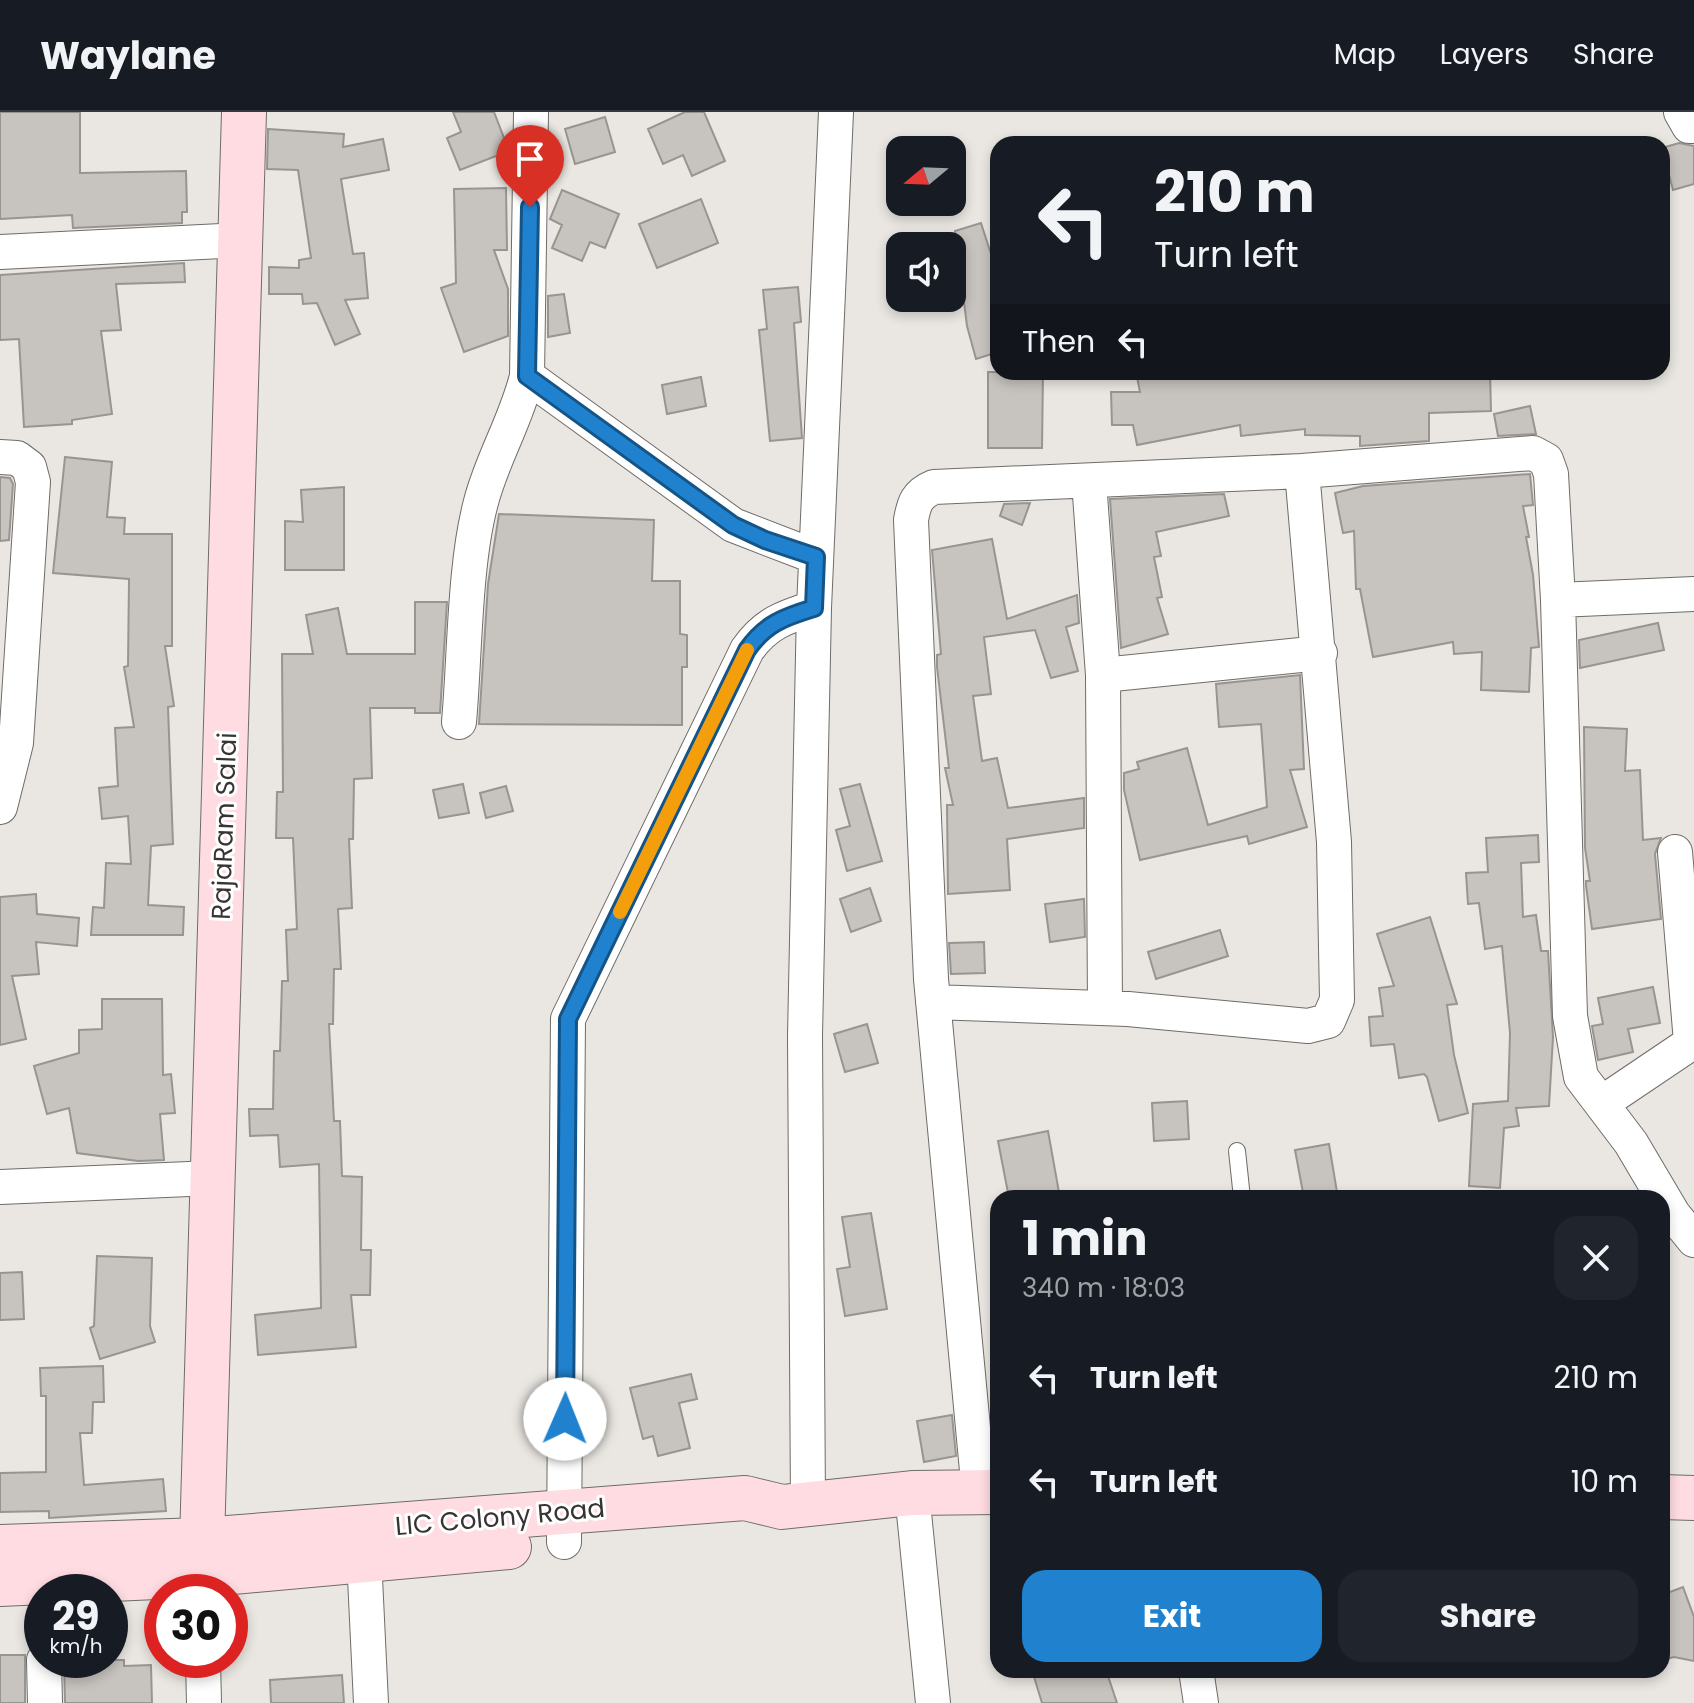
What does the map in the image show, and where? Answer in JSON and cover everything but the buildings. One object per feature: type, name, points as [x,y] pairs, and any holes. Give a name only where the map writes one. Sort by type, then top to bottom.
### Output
[{"type":"street","name":"RajaRam Salai","points":[[201,1569],[244,112]]},
{"type":"street","points":[[459,722],[474,533],[481,501],[519,410],[527,376],[531,112]]},
{"type":"street","points":[[836,112],[814,608],[795,1507],[912,1493],[989,1492],[933,1002],[912,536],[914,503],[923,492],[934,487],[1302,471],[1533,453],[1546,460],[1551,474],[1558,600],[1570,1016],[1581,1077],[1631,1143],[1659,1190]]},
{"type":"street","points":[[1681,112],[1689,126],[1694,126]]},
{"type":"street","points":[[0,252],[242,240]]},
{"type":"street","points":[[527,376],[733,525],[765,540],[816,557]]},
{"type":"street","points":[[0,457],[17,458],[29,467],[33,482],[16,743],[0,807]]},
{"type":"street","points":[[933,1002],[1105,1008],[1308,1026],[1328,1021],[1337,1000],[1334,842],[1302,471]]},
{"type":"street","points":[[1089,481],[1103,675],[1105,1008]]},
{"type":"street","points":[[1558,600],[1694,594]]},
{"type":"street","points":[[564,1527],[568,1019],[747,650],[761,630],[781,618],[814,608]]},
{"type":"street","points":[[1103,675],[1320,653]]},
{"type":"street","points":[[1602,1103],[1692,1042],[1675,852]]},
{"type":"street","points":[[0,1187],[213,1178]]},
{"type":"street","points":[[1670,1209],[1694,1240]]},
{"type":"street","points":[[912,1493],[933,1703]]},
{"type":"street","points":[[1670,1497],[1694,1498]]},
{"type":"street","name":"LIC Colony Road","points":[[0,1547],[201,1569],[364,1544],[564,1527],[746,1527],[795,1507]]},
{"type":"street","points":[[364,1544],[371,1703]]},
{"type":"street","points":[[128,1576],[201,1569]]},
{"type":"street","points":[[44,1678],[45,1703]]},
{"type":"street","points":[[203,1678],[204,1703]]},
{"type":"street","points":[[1197,1678],[1201,1703]]},
{"type":"lane","points":[[1237,1151],[1241,1190]]},
{"type":"slow traffic","points":[[620,912],[747,650]]},
{"type":"route","points":[[530,207],[527,376],[733,525],[765,540],[816,557],[814,608],[781,618],[761,630],[747,650],[568,1019],[565,1419]]}]
